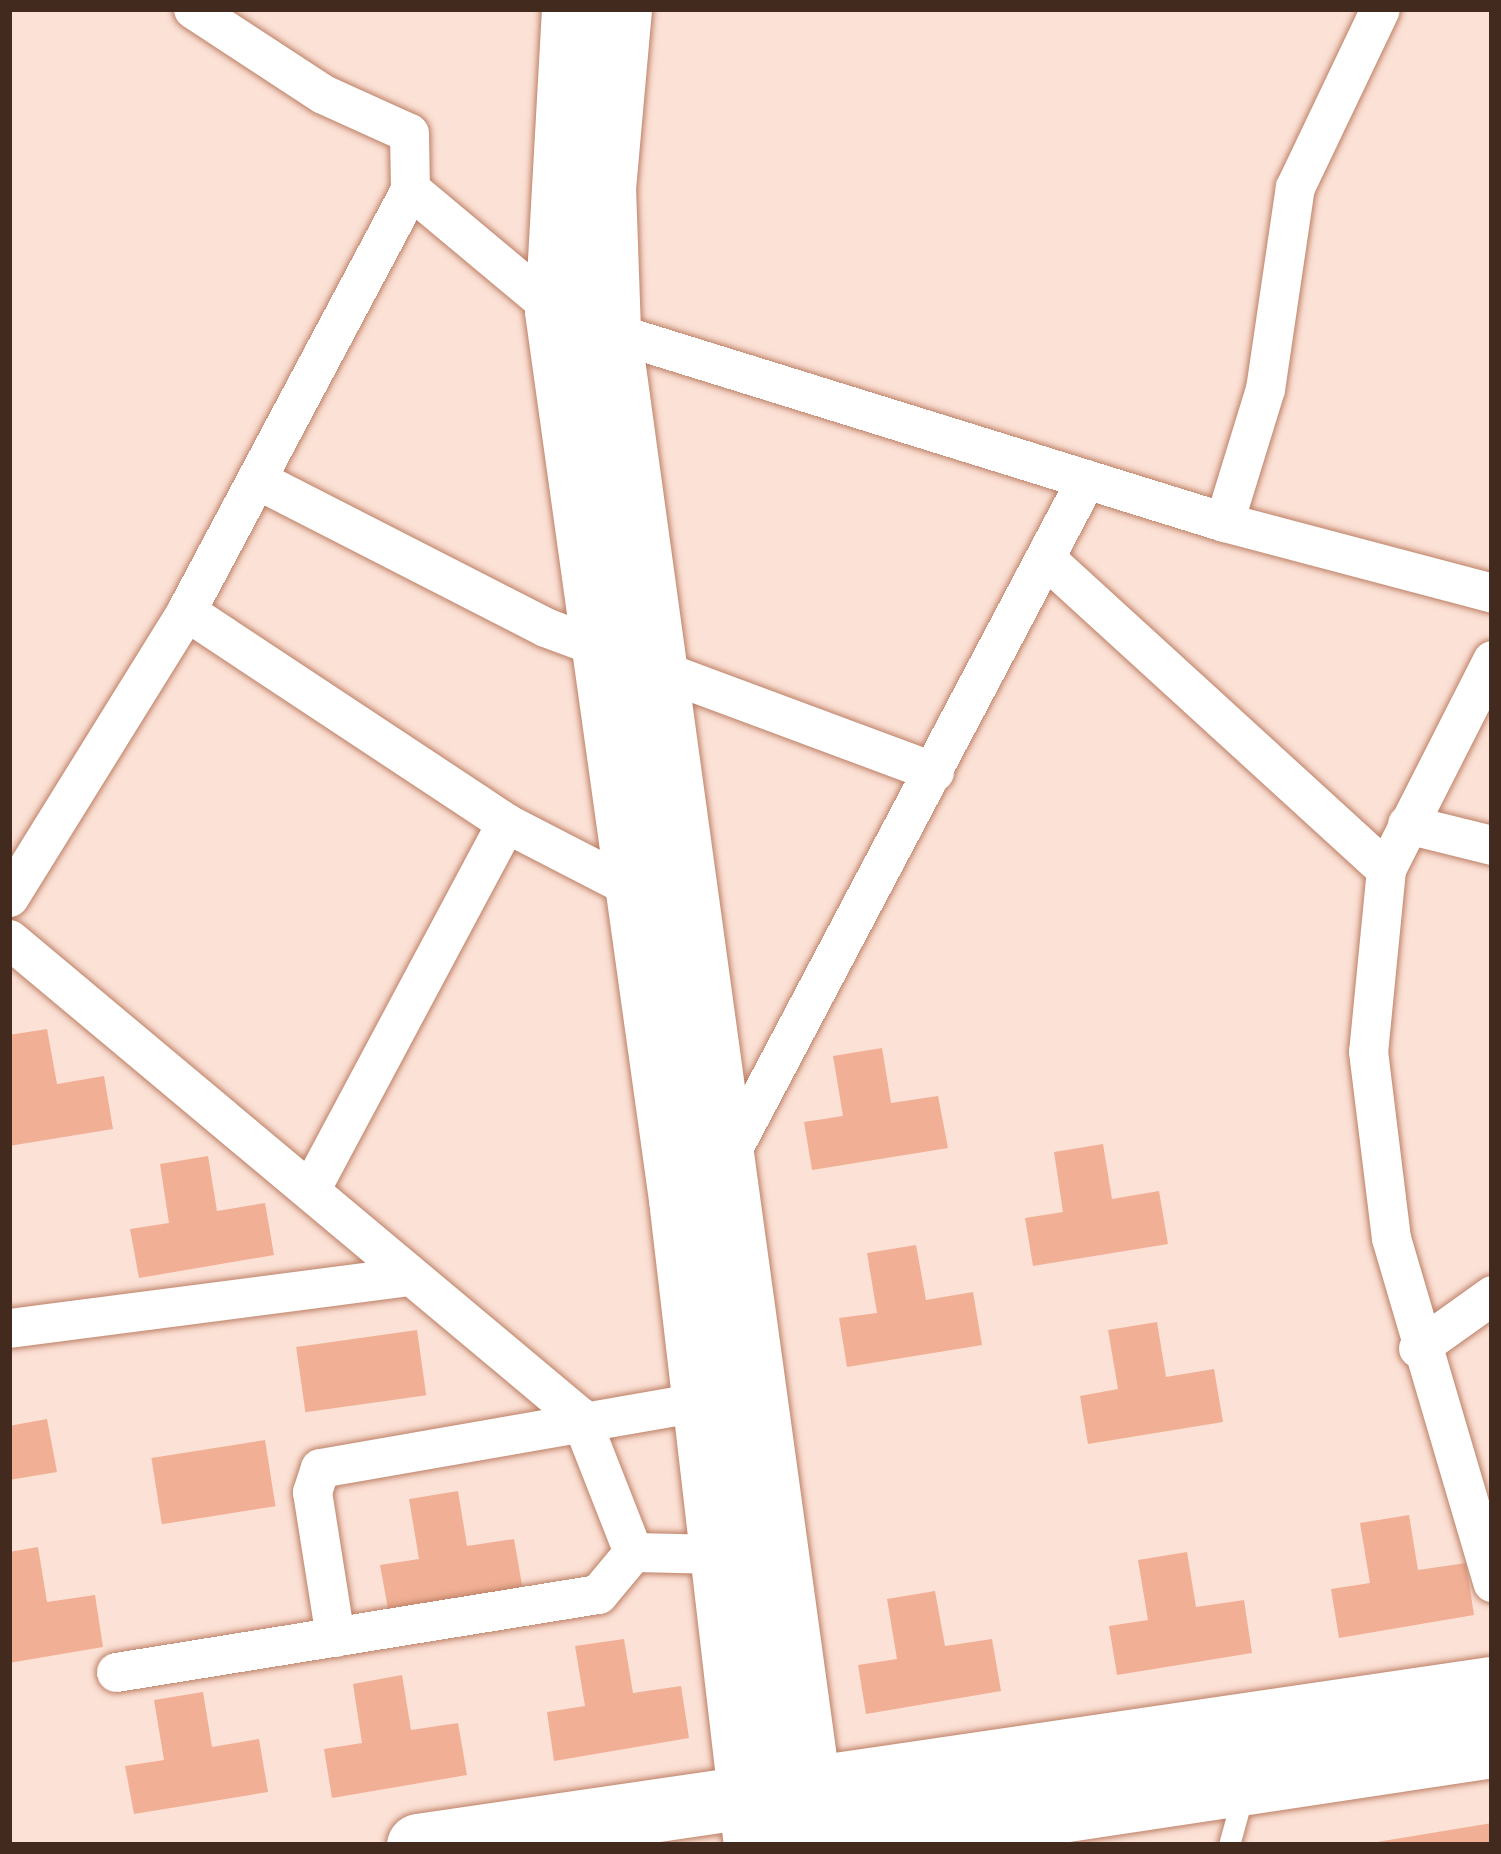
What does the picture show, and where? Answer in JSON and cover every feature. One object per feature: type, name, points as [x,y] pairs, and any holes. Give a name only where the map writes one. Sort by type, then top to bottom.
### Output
[{"type":"main road","points":[[572,9],[583,321],[628,654],[726,1161],[782,1819]]},
{"type":"main road","points":[[583,321],[604,187],[620,9]]},
{"type":"main road","points":[[628,654],[632,888],[723,1553],[782,1819]]},
{"type":"main road","points":[[418,1845],[782,1819],[1492,1688]]},
{"type":"main road","points":[[835,1845],[979,1834],[1246,1782],[1492,1747]]},
{"type":"street","points":[[9,897],[186,611],[410,188],[409,133],[323,94],[193,9]]},
{"type":"street","points":[[1225,522],[1265,389],[1295,187],[1380,9]]},
{"type":"street","points":[[410,188],[583,321],[1225,522],[1492,593]]},
{"type":"street","points":[[726,1161],[1086,479]]},
{"type":"street","points":[[258,480],[392,557],[934,772]]},
{"type":"street","points":[[1045,558],[1386,869]]},
{"type":"street","points":[[186,611],[506,823],[632,888]]},
{"type":"street","points":[[1490,668],[1386,869],[1368,1052],[1376,1152],[1418,1348],[1492,1582]]},
{"type":"street","points":[[311,1188],[506,823]]},
{"type":"street","points":[[1407,824],[1492,845]]},
{"type":"street","points":[[9,939],[311,1188],[402,1277],[580,1418],[633,1552]]},
{"type":"street","points":[[9,1328],[402,1277]]},
{"type":"street","points":[[1418,1348],[1492,1295]]},
{"type":"street","points":[[335,1637],[312,1492],[320,1468],[580,1418],[705,1401]]},
{"type":"street","points":[[633,1552],[723,1553]]},
{"type":"street","points":[[116,1672],[598,1594],[633,1552]]},
{"type":"lane","points":[[1229,1845],[1246,1782]]},
{"type":"building","points":[[47,1029],[57,1084],[104,1076],[113,1129],[9,1146],[9,1035]]},
{"type":"building","points":[[882,1048],[891,1103],[938,1096],[948,1148],[812,1170],[804,1122],[843,1116],[833,1056]]},
{"type":"building","points":[[1103,1144],[1112,1199],[1159,1191],[1168,1244],[1033,1266],[1025,1218],[1063,1212],[1054,1152]]},
{"type":"building","points":[[208,1156],[217,1211],[265,1203],[274,1255],[139,1278],[130,1229],[169,1223],[160,1164]]},
{"type":"building","points":[[916,1245],[926,1300],[973,1292],[982,1345],[847,1367],[839,1318],[877,1313],[867,1253]]},
{"type":"building","points":[[1157,1322],[1166,1377],[1214,1369],[1223,1422],[1088,1444],[1080,1396],[1118,1389],[1108,1330]]},
{"type":"building","points":[[417,1330],[426,1395],[305,1412],[296,1347]]},
{"type":"building","points":[[47,1419],[57,1472],[9,1480],[9,1426]]},
{"type":"building","points":[[265,1440],[275,1506],[162,1524],[151,1458]]},
{"type":"building","points":[[458,1491],[467,1546],[514,1539],[523,1591],[389,1614],[380,1565],[419,1559],[409,1499]]},
{"type":"building","points":[[1409,1515],[1418,1570],[1466,1563],[1474,1615],[1339,1638],[1331,1589],[1370,1583],[1360,1523]]},
{"type":"building","points":[[38,1547],[47,1602],[95,1595],[103,1647],[9,1663],[9,1552]]},
{"type":"building","points":[[1187,1552],[1196,1607],[1244,1600],[1252,1653],[1117,1675],[1109,1626],[1148,1620],[1138,1560]]},
{"type":"building","points":[[935,1591],[945,1646],[992,1639],[1001,1691],[866,1714],[858,1665],[897,1659],[887,1599]]},
{"type":"building","points":[[624,1639],[633,1693],[681,1686],[689,1738],[554,1761],[547,1712],[585,1706],[575,1646]]},
{"type":"building","points":[[402,1675],[411,1730],[458,1723],[467,1775],[332,1798],[324,1749],[362,1743],[353,1684]]},
{"type":"building","points":[[203,1692],[212,1747],[259,1739],[268,1792],[134,1814],[125,1766],[164,1760],[154,1700]]},
{"type":"building","points":[[1492,1823],[1492,1845],[1371,1845],[1371,1843]]}]
